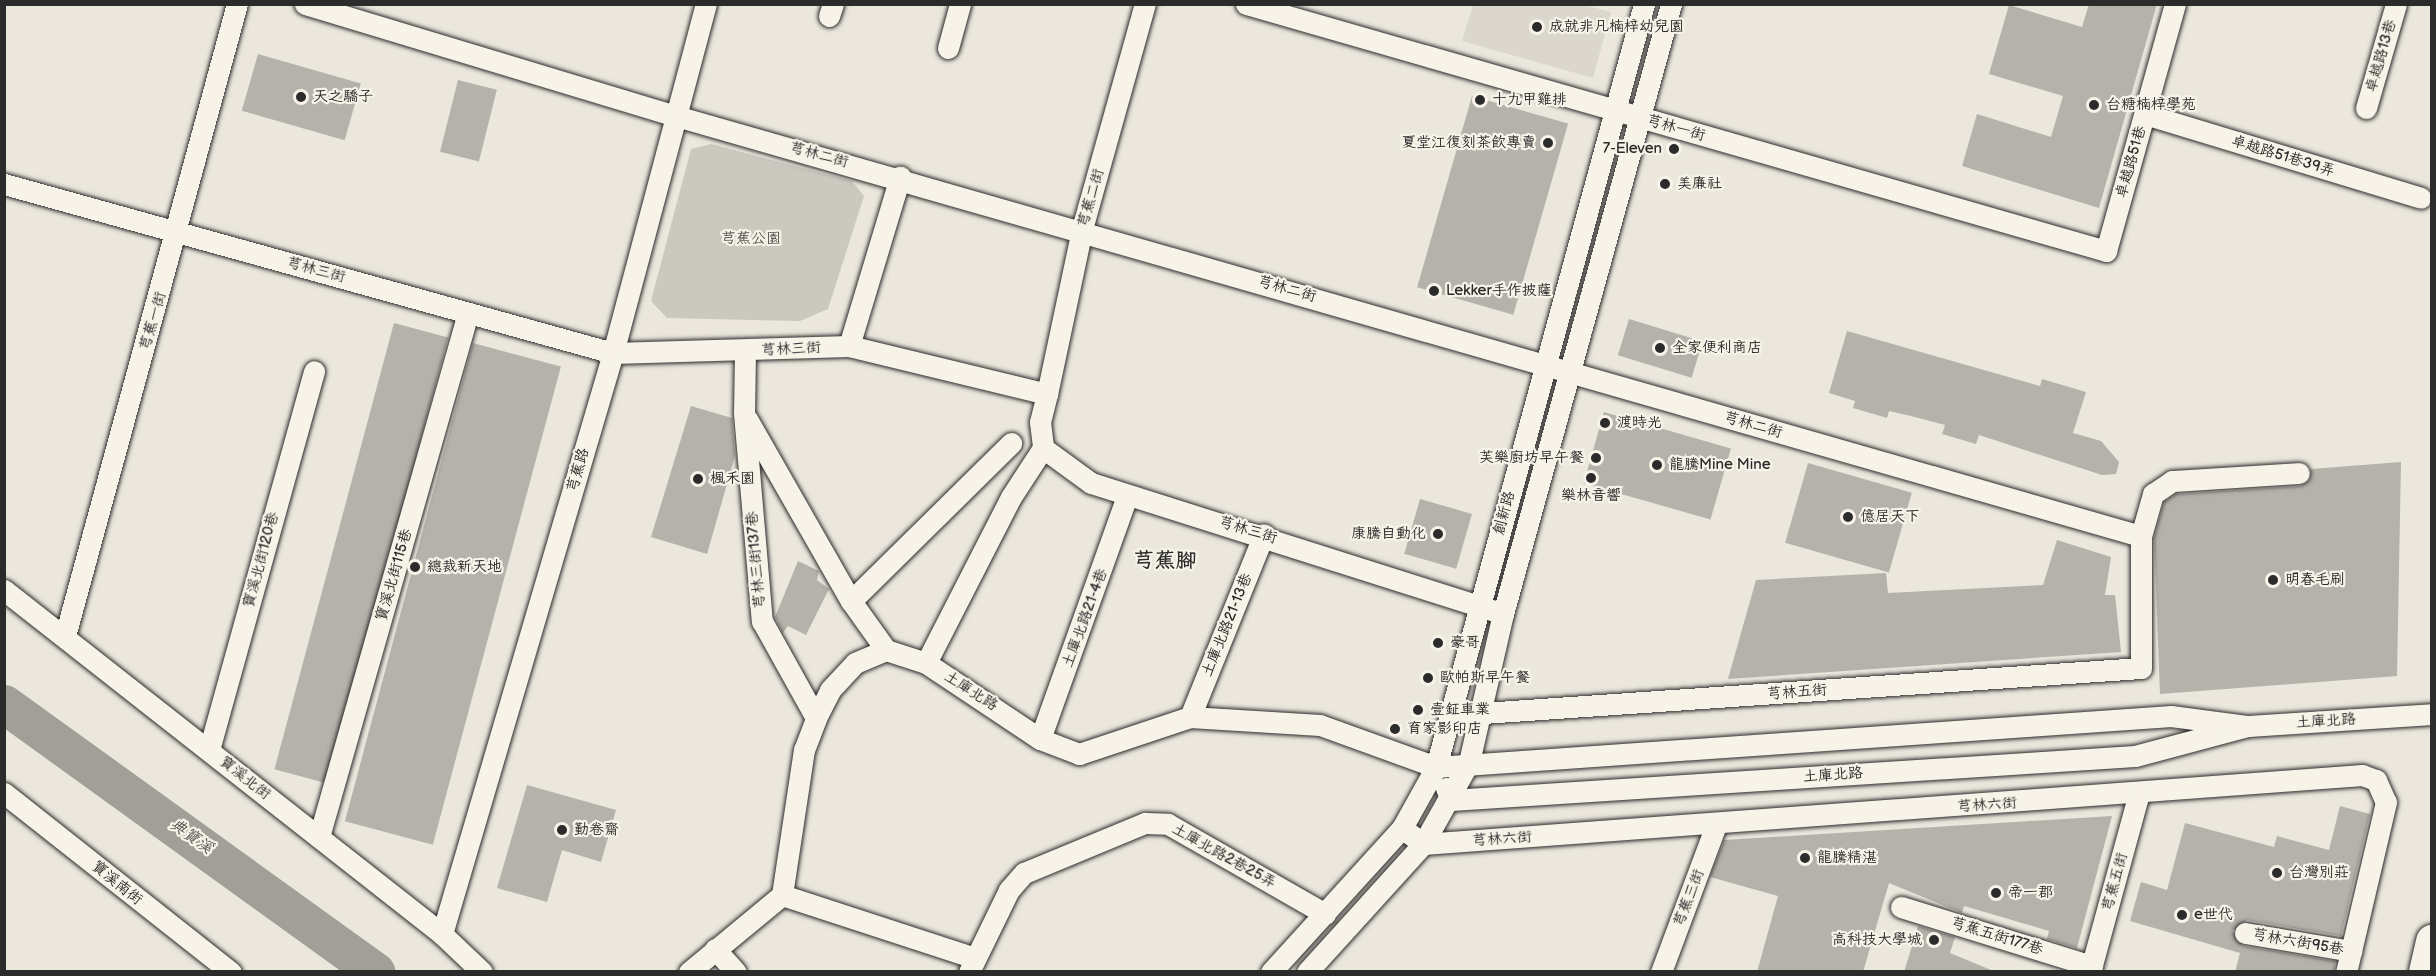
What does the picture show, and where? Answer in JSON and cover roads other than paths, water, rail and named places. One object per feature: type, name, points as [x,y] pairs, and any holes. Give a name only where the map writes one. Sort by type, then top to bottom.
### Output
[{"type":"highway","points":[[2425,972],[2432,941]]},
{"type":"street","name":"芎蕉一街","points":[[65,636],[178,232],[237,4]]},
{"type":"street","name":"芎林二街","points":[[305,4],[676,116],[1082,229],[2141,536]]},
{"type":"street","name":"芎蕉路","points":[[442,934],[613,352],[706,4]]},
{"type":"street","points":[[948,48],[960,4]]},
{"type":"street","name":"芎蕉二街","points":[[1047,394],[1082,229],[1146,4]]},
{"type":"street","name":"芎林一街","points":[[1246,4],[2106,251]]},
{"type":"street","name":"創新路","points":[[1271,972],[1402,828],[1436,767],[1454,715],[1478,606],[1644,4]]},
{"type":"street","name":"創新路","points":[[1307,972],[1423,844],[1451,800],[1469,762],[1482,714],[1503,614],[1671,4]]},
{"type":"street","name":"卓越路51巷","points":[[2106,251],[2175,4]]},
{"type":"street","name":"卓越路13巷","points":[[2366,108],[2396,4]]},
{"type":"street","name":"卓越路51巷39弄","points":[[2145,114],[2421,198]]},
{"type":"street","points":[[849,346],[900,177]]},
{"type":"street","name":"芎林三街","points":[[4,184],[613,352],[745,352],[849,346],[1047,394]]},
{"type":"street","name":"寶溪北街115巷","points":[[320,837],[468,313]]},
{"type":"street","name":"芎林三街137巷","points":[[745,352],[744,413],[762,621],[816,718]]},
{"type":"street","name":"寶溪北街120巷","points":[[209,750],[314,371]]},
{"type":"street","points":[[926,663],[1011,497],[1043,448],[1040,422],[1047,394]]},
{"type":"street","points":[[689,972],[782,895],[804,750],[816,718],[830,690],[855,663],[886,650],[851,601],[744,413]]},
{"type":"street","points":[[851,601],[1011,443]]},
{"type":"street","name":"芎林三街","points":[[1043,448],[1091,483],[1128,496],[1264,534],[1503,614]]},
{"type":"street","points":[[2141,536],[2153,494],[2172,481],[2299,473]]},
{"type":"street","name":"土庫北路21-4巷","points":[[1040,739],[1128,496]]},
{"type":"street","name":"土庫北路21-13巷","points":[[1190,717],[1264,534]]},
{"type":"street","name":"芎林五街","points":[[1454,715],[2141,668],[2141,536]]},
{"type":"street","name":"寶溪北街","points":[[4,590],[442,934],[482,972]]},
{"type":"street","name":"土庫北路","points":[[886,650],[926,663],[1040,739],[1079,754],[1190,717],[1320,725],[1436,767],[1469,762],[2171,716],[2248,726],[2432,714]]},
{"type":"street","name":"土庫北路","points":[[1451,800],[2134,756],[2248,726]]},
{"type":"street","points":[[1436,767],[1451,800]]},
{"type":"street","name":"芎林六街","points":[[1423,844],[1716,825],[2362,775],[2376,780],[2386,802],[2349,961]]},
{"type":"street","name":"寶溪南街","points":[[4,793],[231,972]]},
{"type":"street","name":"芎蕉五街","points":[[2091,969],[2139,793]]},
{"type":"street","name":"土庫北路2巷25弄","points":[[972,965],[1024,873],[1145,823],[1168,824],[1325,914]]},
{"type":"street","name":"芎蕉三街","points":[[1661,972],[1716,825]]},
{"type":"street","points":[[1402,828],[1423,844]]},
{"type":"street","points":[[782,895],[972,965]]},
{"type":"street","name":"芎蕉五街177巷","points":[[1902,907],[2091,969]]},
{"type":"street","name":"芎林六街95巷","points":[[2245,933],[2349,961]]},
{"type":"street","points":[[715,949],[736,972]]},
{"type":"waterway","name":"典寶溪","points":[[4,704],[376,972]]},
{"type":"place","name":"成就非凡楠梓幼兒園","points":[[1537,27]]},
{"type":"place","name":"天之驕子","points":[[301,97]]},
{"type":"place","name":"十九甲雞排","points":[[1480,100]]},
{"type":"place","name":"台糖楠梓學苑","points":[[2094,105]]},
{"type":"place","name":"夏堂江復刻茶飲專賣","points":[[1548,143]]},
{"type":"place","name":"7-Eleven","points":[[1674,149]]},
{"type":"place","name":"美廉社","points":[[1665,184]]},
{"type":"place","name":"Lekker手作披薩","points":[[1434,291]]},
{"type":"place","name":"全家便利商店","points":[[1660,348]]},
{"type":"place","name":"渡時光","points":[[1605,423]]},
{"type":"place","name":"芙樂廚坊早午餐","points":[[1596,458]]},
{"type":"place","name":"龍騰Mine Mine","points":[[1657,465]]},
{"type":"place","name":"樂林音響","points":[[1591,478]]},
{"type":"place","name":"楓禾園","points":[[698,479]]},
{"type":"place","name":"億居天下","points":[[1848,517]]},
{"type":"place","name":"康騰自動化","points":[[1438,534]]},
{"type":"place","name":"總裁新天地","points":[[415,567]]},
{"type":"place","name":"明春毛刷","points":[[2273,580]]},
{"type":"place","name":"豪哥","points":[[1438,643]]},
{"type":"place","name":"歐帕斯早午餐","points":[[1428,678]]},
{"type":"place","name":"壹鉦車業","points":[[1418,710]]},
{"type":"place","name":"育家影印店","points":[[1395,729]]},
{"type":"place","name":"勤卷齋","points":[[562,830]]},
{"type":"place","name":"龍騰精湛","points":[[1805,858]]},
{"type":"place","name":"台灣別莊","points":[[2277,873]]},
{"type":"place","name":"帝一郡","points":[[1996,893]]},
{"type":"place","name":"e世代","points":[[2182,915]]},
{"type":"place","name":"高科技大學城","points":[[1934,940]]},
{"type":"district","name":"芎蕉腳","points":[[1165,561]]},
{"type":"park label","name":"芎蕉公園","points":[[751,239]]}]
